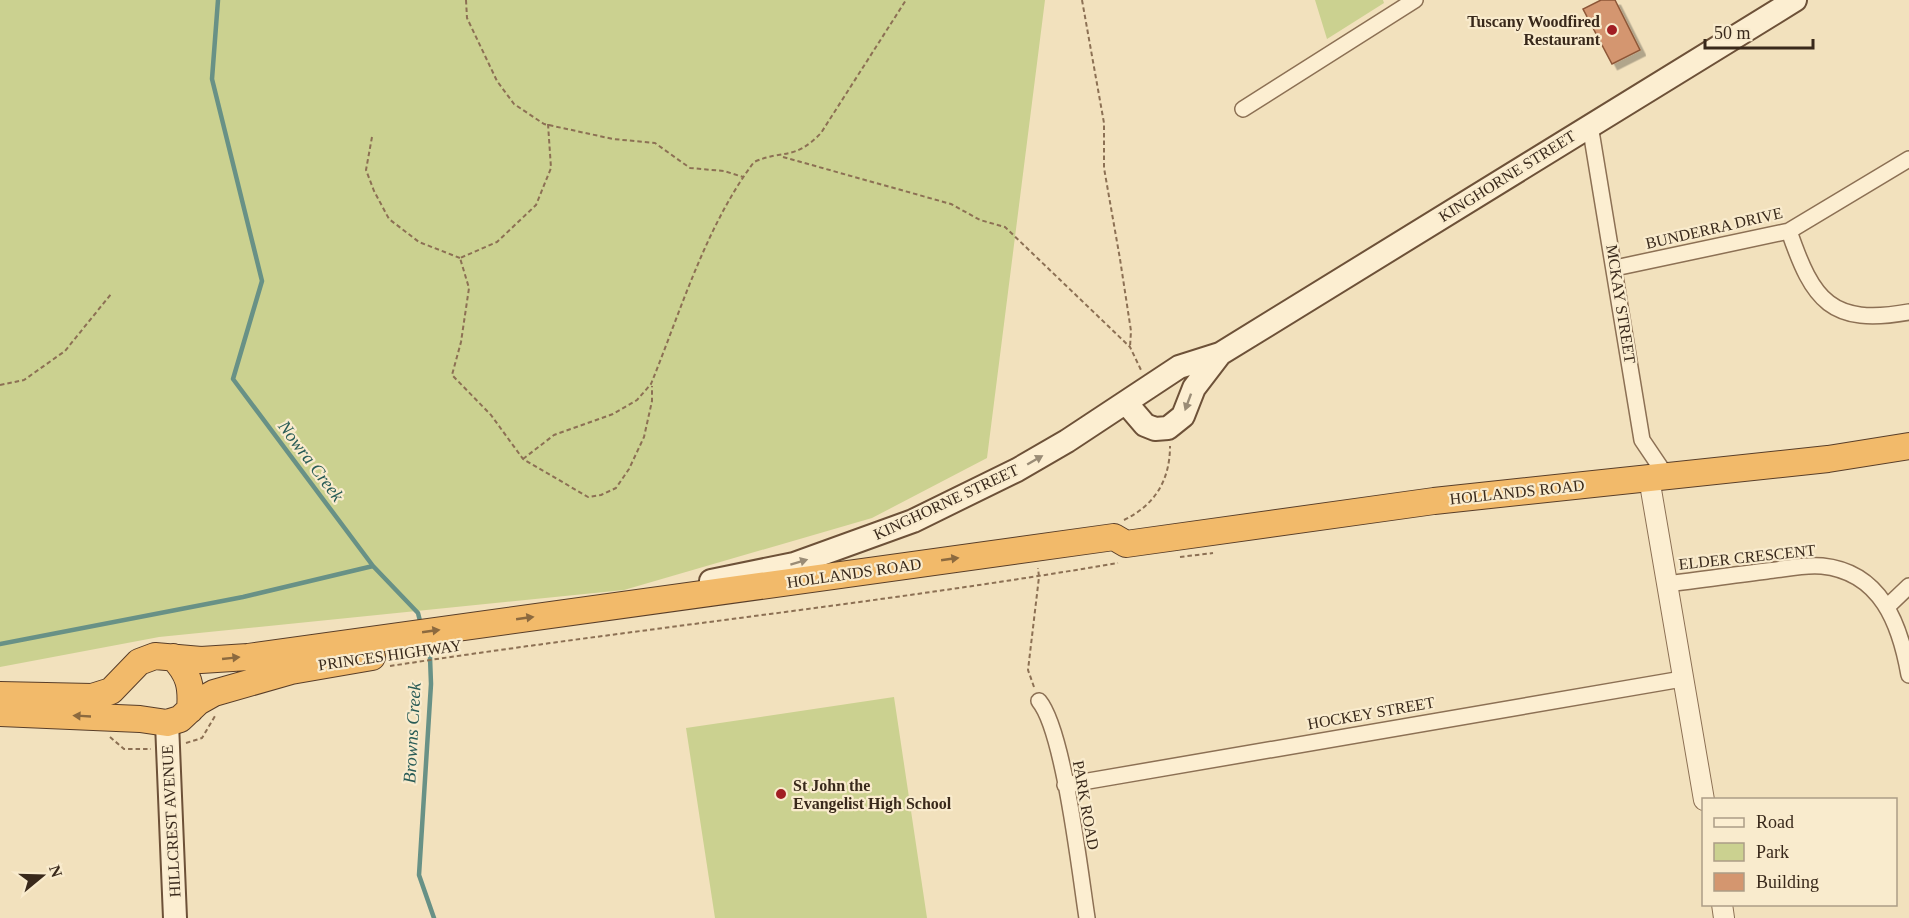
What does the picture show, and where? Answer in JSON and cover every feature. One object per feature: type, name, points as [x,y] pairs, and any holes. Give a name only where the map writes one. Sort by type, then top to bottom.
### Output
[{"type":"highway","name":"HOLLANDS ROAD","points":[[589,618],[1114,537],[1120,544],[1434,501],[1828,459],[1909,446]]},
{"type":"highway","name":"PRINCES HIGHWAY","points":[[190,710],[214,693],[270,676],[589,618]]},
{"type":"highway","name":"PRINCES HIGHWAY","points":[[172,657],[223,659],[394,652]]},
{"type":"highway","points":[[0,695],[92,697],[111,691],[129,675],[139,662],[154,656],[172,657],[183,668],[190,680],[190,710],[180,718],[167,723],[140,719],[0,713]]},
{"type":"highway","points":[[129,675],[129,701],[140,719]]},
{"type":"main road","name":"KINGHORNE STREET","points":[[589,618],[597,598],[729,579],[794,564],[862,541],[913,521],[1017,470],[1127,404],[1179,367],[1220,354],[1795,0]]},
{"type":"main road","name":"KINGHORNE STREET","points":[[1168,428],[1183,416],[1194,388],[1220,354]]},
{"type":"main road","points":[[1127,404],[1145,425],[1168,428]]},
{"type":"main road","name":"HILLCREST AVENUE","points":[[167,723],[175,918]]},
{"type":"street","points":[[1243,109],[1415,0]]},
{"type":"street","name":"MCKAY STREET","points":[[1590,125],[1642,441],[1658,477],[1666,584],[1704,798]]},
{"type":"street","name":"BUNDERRA DRIVE","points":[[1615,267],[1789,231],[1909,159]]},
{"type":"street","points":[[1789,231],[1812,285],[1830,306],[1853,316],[1878,318],[1909,312]]},
{"type":"street","name":"ELDER CRESCENT","points":[[1666,584],[1821,566],[1845,571],[1867,581],[1888,606],[1904,647],[1909,675]]},
{"type":"street","points":[[1888,606],[1909,586]]},
{"type":"street","name":"HOCKEY STREET","points":[[1065,785],[1682,680]]},
{"type":"street","name":"PARK ROAD","points":[[1039,701],[1050,719],[1065,785],[1087,918]]},
{"type":"path","points":[[466,0],[467,18],[497,81],[514,104],[548,124],[613,139],[655,143],[690,168],[724,171],[743,177]]},
{"type":"path","points":[[523,459],[554,435],[613,414],[637,400],[651,384],[702,258],[743,177],[754,162],[807,147],[821,133],[906,0]]},
{"type":"path","points":[[1082,0],[1104,123],[1104,168],[1131,331],[1130,347]]},
{"type":"path","points":[[372,137],[366,170],[389,219],[419,242],[460,258],[497,242],[536,205],[551,168],[548,124]]},
{"type":"path","points":[[781,156],[951,204],[980,220],[1005,227],[1130,347],[1141,369],[1139,378]]},
{"type":"path","points":[[460,258],[469,288],[461,342],[452,375],[491,415],[523,459],[588,497],[601,495],[616,488],[629,469],[644,437],[652,401],[651,384]]},
{"type":"path","points":[[0,385],[24,380],[65,351],[111,294]]},
{"type":"path","points":[[394,652],[472,641],[806,612],[902,595],[1039,577],[1120,544],[1139,513],[1156,495],[1165,481],[1170,461],[1168,428]]},
{"type":"path","points":[[1174,557],[1185,558],[1218,553]]},
{"type":"path","points":[[1039,577],[1029,670],[1039,701]]},
{"type":"green space","points":[[0,0],[1045,0],[987,458],[872,518],[624,590],[159,637],[0,667]]},
{"type":"green space","points":[[1315,0],[1383,0],[1384,3],[1327,39]]},
{"type":"green space","points":[[894,697],[927,918],[715,918],[686,728]]},
{"type":"building","name":"Tuscany Woodfired Restaurant","points":[[1601,0],[1615,0],[1640,50],[1612,64],[1583,9]]},
{"type":"waterway","name":"Nowra Creek","points":[[0,644],[243,597],[373,566],[233,379],[262,281],[212,79],[218,0]]},
{"type":"waterway","name":"Browns Creek","points":[[373,566],[418,613],[421,625]]},
{"type":"waterway","name":"Browns Creek","points":[[425,639],[430,657],[431,684],[419,875],[434,918]]},
{"type":"place","name":"Tuscany Woodfired Restaurant","points":[[1612,30]]},
{"type":"place","name":"St John the Evangelist High School","points":[[781,794]]}]
